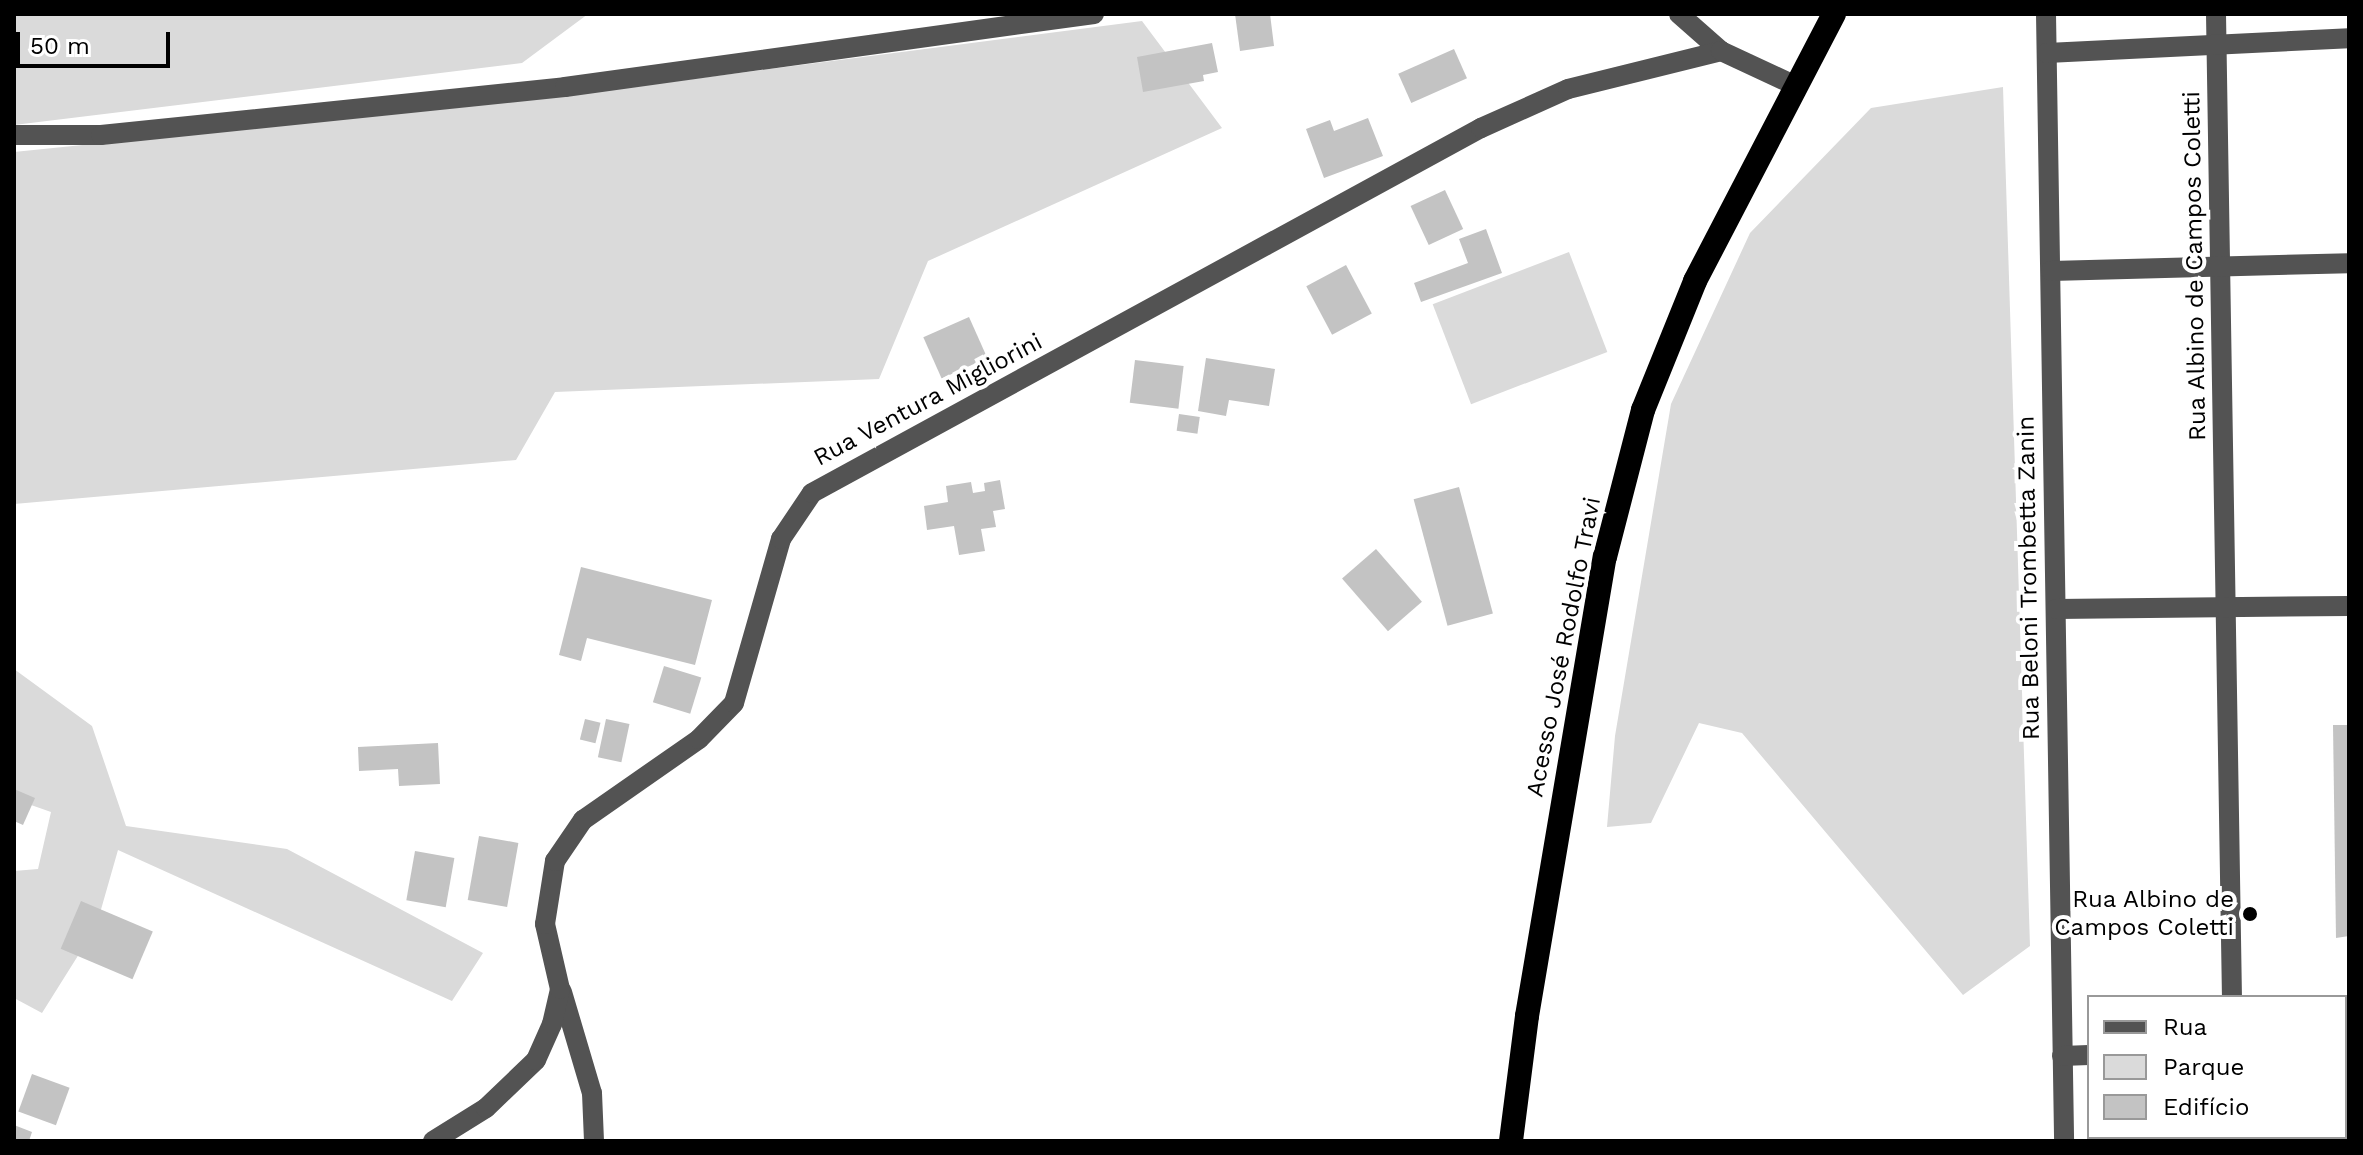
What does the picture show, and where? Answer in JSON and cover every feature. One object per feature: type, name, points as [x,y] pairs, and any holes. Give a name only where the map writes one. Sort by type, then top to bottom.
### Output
[{"type":"highway","name":"Acesso José Rodolfo Travi","points":[[1511,1141],[1527,1016],[1605,557],[1643,410],[1695,281],[1834,14]]},
{"type":"street","points":[[14,135],[101,135],[565,87],[1094,14]]},
{"type":"street","points":[[1679,14],[1721,51],[1796,86]]},
{"type":"street","name":"Rua Beloni Trombetta Zanin","points":[[2046,14],[2064,1141]]},
{"type":"street","name":"Rua Albino de Campos Coletti","points":[[2216,14],[2232,995]]},
{"type":"street","points":[[2047,53],[2349,38]]},
{"type":"street","name":"Rua Ventura Migliorini","points":[[594,1141],[592,1093],[560,989],[545,924],[555,861],[583,820],[699,739],[734,703],[781,539],[812,493],[1481,128],[1568,89],[1721,51]]},
{"type":"street","points":[[2051,271],[2349,263]]},
{"type":"street","points":[[2056,609],[2349,606]]},
{"type":"street","points":[[433,1141],[486,1108],[536,1060],[560,989]]},
{"type":"street","points":[[2062,1056],[2087,1055]]},
{"type":"green space","points":[[14,14],[588,14],[522,63],[14,125]]},
{"type":"green space","points":[[1142,21],[1222,128],[928,261],[879,379],[555,392],[516,460],[14,504],[14,152],[561,96]]},
{"type":"green space","points":[[2003,87],[2030,946],[1963,995],[1742,733],[1699,723],[1651,823],[1607,827],[1615,736],[1671,404],[1750,233],[1871,108]]},
{"type":"green space","points":[[1569,252],[1607,352],[1471,404],[1433,304]]},
{"type":"green space","points":[[14,669],[92,726],[126,826],[287,849],[483,953],[452,1001],[118,850],[96,927],[42,1013],[14,998],[14,871],[38,869],[51,812],[14,799]]},
{"type":"building","points":[[1235,14],[1270,14],[1274,46],[1240,51]]},
{"type":"building","points":[[1212,43],[1218,72],[1203,75],[1204,81],[1143,92],[1137,57]]},
{"type":"building","points":[[1454,49],[1467,78],[1411,103],[1398,74]]},
{"type":"building","points":[[1368,118],[1383,156],[1324,178],[1306,129],[1330,120],[1334,131]]},
{"type":"building","points":[[1445,190],[1463,229],[1429,245],[1411,206]]},
{"type":"building","points":[[1486,229],[1502,273],[1421,302],[1414,283],[1468,263],[1459,239]]},
{"type":"building","points":[[1346,265],[1372,314],[1332,335],[1306,286]]},
{"type":"building","points":[[969,317],[987,358],[942,378],[923,337]]},
{"type":"building","points":[[1206,358],[1275,369],[1269,406],[1229,400],[1226,416],[1198,411]]},
{"type":"building","points":[[1135,360],[1184,366],[1178,409],[1130,403]]},
{"type":"building","points":[[1179,414],[1200,417],[1197,434],[1177,431]]},
{"type":"building","points":[[1000,480],[1005,509],[993,511],[996,527],[981,529],[985,551],[959,555],[954,526],[927,530],[924,506],[948,502],[946,486],[971,482],[973,493],[985,491],[984,483]]},
{"type":"building","points":[[1459,487],[1493,614],[1448,626],[1414,499]]},
{"type":"building","points":[[1376,549],[1422,602],[1388,631],[1342,579]]},
{"type":"building","points":[[581,567],[712,600],[695,665],[587,638],[581,661],[559,655]]},
{"type":"building","points":[[664,666],[701,677],[690,714],[653,702]]},
{"type":"building","points":[[585,719],[601,723],[595,743],[580,739]]},
{"type":"building","points":[[606,719],[629,724],[621,762],[598,757]]},
{"type":"building","points":[[2333,725],[2349,725],[2349,936],[2336,938]]},
{"type":"building","points":[[438,743],[440,784],[399,786],[398,769],[359,771],[358,747]]},
{"type":"building","points":[[14,789],[35,798],[23,825],[14,821]]},
{"type":"building","points":[[479,836],[518,843],[507,907],[468,900]]},
{"type":"building","points":[[415,851],[454,858],[446,907],[406,900]]},
{"type":"building","points":[[81,901],[153,931],[132,979],[61,949]]},
{"type":"building","points":[[32,1074],[70,1088],[56,1125],[18,1112]]},
{"type":"building","points":[[14,1125],[32,1132],[29,1141],[14,1141]]},
{"type":"place","name":"Rua Albino de Campos Coletti","points":[[2250,914]]}]
